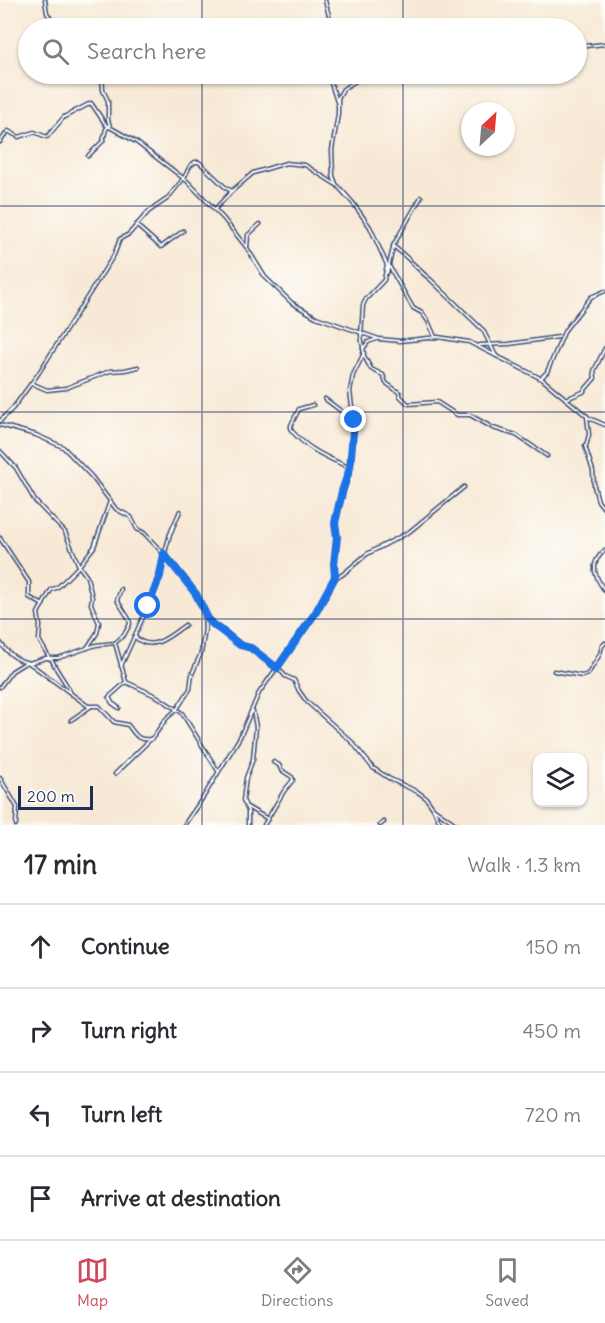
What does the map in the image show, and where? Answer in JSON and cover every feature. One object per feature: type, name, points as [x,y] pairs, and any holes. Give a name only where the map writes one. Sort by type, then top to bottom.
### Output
[{"type":"street","points":[[45,0],[50,18]]},
{"type":"street","points":[[325,0],[330,18]]},
{"type":"street","points":[[587,46],[605,44]]},
{"type":"street","points":[[103,84],[108,101],[110,127]]},
{"type":"street","points":[[331,84],[338,103]]},
{"type":"street","points":[[336,184],[333,176],[332,150],[338,103],[342,91],[352,84]]},
{"type":"street","points":[[0,142],[8,131],[17,136],[34,131],[47,137],[64,117],[89,103],[110,127],[136,142],[184,178],[215,209],[247,248],[265,277],[290,302],[316,317],[379,339]]},
{"type":"street","points":[[88,156],[104,141],[106,129],[110,127]]},
{"type":"street","points":[[232,191],[197,161],[190,166],[184,178],[167,199],[148,212],[129,234],[120,239],[114,255],[31,383],[14,408],[0,423],[63,447],[92,477],[116,508],[131,517],[137,529],[144,533],[164,554],[196,594],[205,613],[216,628],[226,632],[240,645],[251,648],[285,676],[294,680],[307,702],[352,742],[373,768],[390,780],[418,792],[433,808],[457,825]]},
{"type":"street","points":[[215,209],[253,173],[290,162],[310,167],[336,184],[370,227],[386,261],[386,275]]},
{"type":"street","points":[[184,825],[240,737],[259,693],[316,612],[335,577],[337,537],[335,523],[350,468],[354,420],[350,391],[353,375],[363,354],[361,333],[363,302],[384,280],[393,246],[421,197]]},
{"type":"street","points":[[247,248],[250,233],[260,224]]},
{"type":"street","points":[[136,225],[161,247],[183,231]]},
{"type":"street","points":[[393,246],[483,330],[496,357]]},
{"type":"street","points":[[389,266],[413,308],[422,313],[428,321],[435,337]]},
{"type":"street","points":[[542,380],[561,337],[591,297],[605,291]]},
{"type":"street","points":[[363,349],[370,340],[379,339],[400,341],[435,337],[464,340],[542,380],[587,416],[605,425]]},
{"type":"street","points":[[476,345],[561,337]]},
{"type":"street","points":[[566,399],[583,392],[595,378],[594,371],[605,348]]},
{"type":"street","points":[[363,354],[371,369],[383,375],[386,383],[396,388],[409,405],[437,402],[457,415],[472,415],[493,428],[516,435],[547,456]]},
{"type":"street","points":[[31,383],[46,390],[68,387],[110,371],[138,367]]},
{"type":"street","points":[[325,399],[354,420]]},
{"type":"street","points":[[313,405],[299,409],[291,430],[301,441],[320,455],[350,468]]},
{"type":"street","points":[[587,416],[589,435],[586,446],[598,501],[605,510]]},
{"type":"street","points":[[0,452],[16,468],[35,501],[65,532],[79,567],[87,577],[92,597],[91,604],[99,624],[97,633],[87,648]]},
{"type":"street","points":[[335,577],[342,575],[377,548],[409,532],[464,487]]},
{"type":"street","points":[[71,694],[65,682],[56,672],[39,638],[38,615],[51,590],[58,587],[79,567],[94,547],[110,501]]},
{"type":"street","points":[[121,666],[143,623],[154,593],[170,534],[180,511]]},
{"type":"street","points":[[0,538],[29,582],[29,597],[43,605]]},
{"type":"street","points":[[605,550],[599,556],[594,572],[605,591]]},
{"type":"street","points":[[0,687],[12,671],[27,663],[46,658],[58,658],[87,648],[115,643],[124,635],[130,624],[117,600],[121,589]]},
{"type":"street","points":[[115,774],[151,739],[177,709],[190,689],[192,674],[201,653],[205,613]]},
{"type":"street","points":[[135,637],[145,643],[161,642],[184,625]]},
{"type":"street","points":[[0,642],[6,652],[27,663],[90,707]]},
{"type":"street","points":[[115,643],[126,682]]},
{"type":"street","points":[[554,671],[582,676],[588,674],[600,654],[601,646],[605,643]]},
{"type":"street","points":[[126,682],[141,687],[182,713],[218,771]]},
{"type":"street","points":[[119,708],[109,697],[126,682]]},
{"type":"street","points":[[71,720],[90,707],[99,706],[114,722],[129,726],[138,738],[151,739]]},
{"type":"street","points":[[248,825],[247,807],[243,800],[246,778],[253,759],[255,734],[253,708]]},
{"type":"street","points":[[264,825],[284,790],[293,780],[273,762]]},
{"type":"street","points":[[0,778],[17,807],[17,825]]},
{"type":"street","points":[[247,807],[268,819]]},
{"type":"street","points":[[433,808],[441,825]]},
{"type":"street","points":[[380,825],[384,822]]},
{"type":"route","points":[[148,606],[160,576],[164,554],[188,582],[209,621],[216,628],[226,632],[235,642],[251,648],[277,668],[316,612],[335,577],[334,564],[337,546],[335,523],[342,491],[349,474],[354,420]]}]
